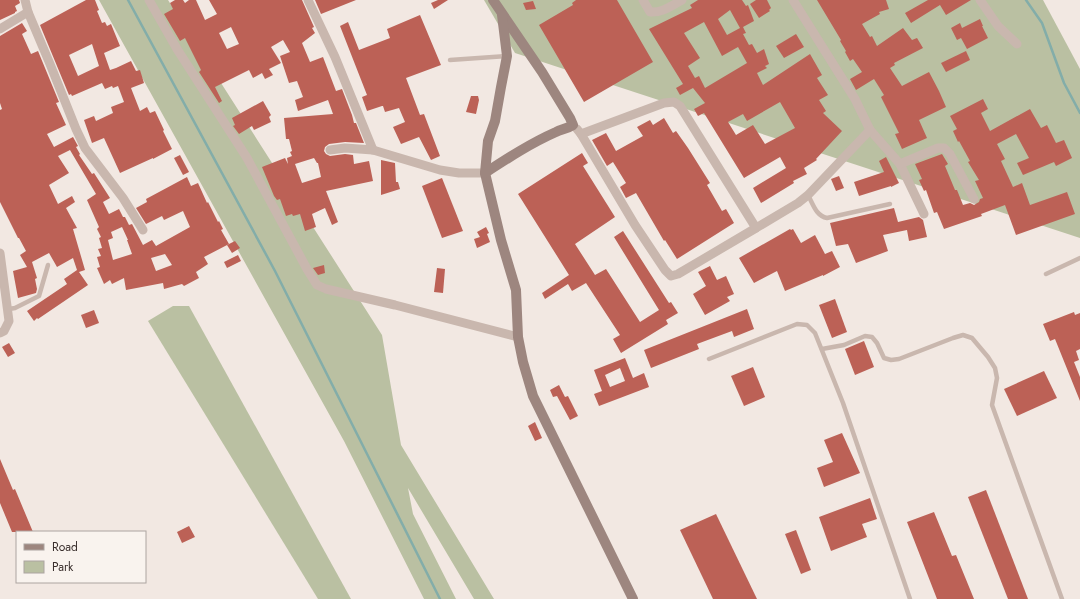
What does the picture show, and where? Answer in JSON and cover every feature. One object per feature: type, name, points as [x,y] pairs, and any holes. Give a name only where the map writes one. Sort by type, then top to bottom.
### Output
[{"type":"street","points":[[25,0],[28,12],[82,141],[123,198],[143,230]]},
{"type":"street","points":[[149,0],[173,43],[246,158],[317,285],[338,293],[395,305],[518,337]]},
{"type":"street","points":[[308,0],[335,57],[373,150]]},
{"type":"street","points":[[493,0],[542,72],[573,125],[581,134],[634,225],[665,270],[671,276],[678,274],[798,203],[808,195],[870,130]]},
{"type":"street","points":[[643,0],[650,12],[664,10],[682,0]]},
{"type":"street","points":[[793,0],[854,99],[870,130],[900,164],[924,214]]},
{"type":"street","points":[[980,0],[998,26],[1017,44]]},
{"type":"street","points":[[0,29],[28,12]]},
{"type":"street","points":[[502,13],[507,56],[500,87],[495,121],[488,141],[485,172],[501,240],[516,290],[518,337],[522,362],[533,396],[633,599]]},
{"type":"street","points":[[581,134],[664,103],[674,102],[680,106],[756,228]]},
{"type":"street","points":[[330,150],[345,148],[373,150],[440,170],[459,173],[485,172],[557,131],[567,129],[573,125]]},
{"type":"street","points":[[900,164],[938,148],[944,148],[950,154],[974,199]]},
{"type":"street","points":[[0,254],[9,309],[9,321],[4,331],[0,333]]},
{"type":"lane","points":[[450,60],[507,56]]},
{"type":"lane","points":[[808,195],[821,217],[827,218],[890,204]]},
{"type":"lane","points":[[1046,274],[1080,258]]},
{"type":"lane","points":[[9,309],[15,308],[39,296],[48,265]]},
{"type":"lane","points":[[709,359],[797,324],[807,325],[815,333],[843,403],[910,599]]},
{"type":"lane","points":[[822,349],[844,345],[865,336],[872,337],[877,343],[884,358],[891,360],[899,359],[963,335],[972,338],[995,368],[997,378],[992,405],[1062,599]]},
{"type":"green space","points":[[99,0],[168,0],[382,335],[401,445],[494,599],[474,599],[408,488],[413,514],[456,599],[424,599],[344,441]]},
{"type":"green space","points":[[484,0],[1043,0],[1080,69],[1080,238],[515,53]]},
{"type":"green space","points":[[173,306],[189,306],[351,599],[318,599],[148,321]]},
{"type":"building","points":[[0,0],[19,0],[20,3],[15,6],[17,11],[0,20]]},
{"type":"building","points":[[86,0],[95,0],[99,10],[97,11],[102,23],[105,22],[107,26],[111,24],[120,46],[104,53],[110,70],[131,61],[136,71],[140,70],[144,83],[131,88],[140,111],[147,107],[150,113],[155,111],[172,149],[120,173],[104,138],[92,143],[84,120],[94,116],[96,121],[113,113],[111,107],[124,102],[118,86],[113,88],[112,86],[105,89],[102,83],[72,96],[71,94],[69,95],[40,25]],"holes":[[[92,44],[99,66],[78,76],[69,55]]]},
{"type":"building","points":[[175,0],[183,0],[185,3],[189,0],[196,0],[205,20],[217,14],[209,0],[302,0],[314,27],[312,28],[315,33],[302,43],[310,62],[323,57],[336,91],[342,89],[354,123],[356,123],[364,143],[345,142],[329,144],[325,147],[324,151],[330,156],[345,154],[353,155],[354,164],[369,161],[373,181],[326,191],[338,222],[332,225],[325,208],[312,214],[316,227],[305,231],[300,214],[286,216],[280,199],[277,200],[274,196],[262,167],[285,158],[288,164],[287,158],[292,156],[290,152],[292,151],[289,139],[286,139],[284,118],[333,114],[328,100],[298,111],[295,100],[303,97],[297,81],[289,83],[280,56],[290,52],[283,40],[271,47],[281,63],[269,69],[273,75],[265,79],[262,73],[253,78],[249,70],[215,87],[222,101],[219,103],[199,72],[201,70],[185,38],[180,41],[164,14],[173,9],[170,3]],"holes":[[[231,27],[239,44],[227,49],[219,33]],[[314,158],[318,163],[321,177],[302,183],[295,164]]]},
{"type":"building","points":[[315,0],[356,0],[321,14]]},
{"type":"building","points":[[438,0],[448,0],[434,9],[431,3]]},
{"type":"building","points":[[576,0],[617,0],[653,62],[584,102],[539,25],[573,5],[572,3]]},
{"type":"building","points":[[698,0],[742,0],[746,6],[748,5],[754,21],[743,27],[746,33],[743,34],[749,45],[752,44],[757,53],[764,49],[769,64],[765,66],[767,68],[757,73],[763,85],[810,54],[822,75],[817,78],[828,95],[819,100],[826,111],[823,113],[842,131],[816,159],[817,160],[804,168],[807,174],[793,181],[794,183],[761,203],[753,188],[786,168],[780,157],[744,178],[704,113],[698,116],[694,109],[705,103],[693,88],[680,95],[676,88],[683,84],[649,29],[692,8],[690,5]],"holes":[[[730,10],[740,28],[727,35],[718,19]],[[704,22],[722,56],[738,47],[747,63],[705,88],[699,76],[695,78],[688,66],[700,58],[684,33]],[[780,102],[795,128],[765,144],[753,125],[736,135],[728,122],[743,114],[747,121]]]},
{"type":"building","points":[[756,0],[767,0],[771,8],[769,10],[770,11],[759,18],[750,4]]},
{"type":"building","points":[[817,0],[886,0],[889,9],[879,12],[880,14],[862,24],[870,37],[872,36],[877,46],[903,28],[912,40],[917,38],[923,48],[894,63],[895,65],[890,68],[902,86],[929,72],[946,107],[919,120],[927,138],[902,149],[895,134],[899,133],[881,97],[884,95],[874,79],[856,90],[850,79],[862,72],[853,59],[850,61],[840,41],[841,40]]},
{"type":"building","points":[[928,0],[971,0],[946,15],[940,5],[911,23],[905,13]]},
{"type":"building","points":[[533,1],[536,9],[526,10],[523,3]]},
{"type":"building","points":[[420,15],[441,65],[406,78],[420,115],[424,114],[440,156],[431,160],[419,137],[401,144],[393,127],[405,122],[399,108],[385,112],[382,106],[367,111],[362,97],[367,95],[340,26],[348,22],[359,50],[390,38],[387,29]]},
{"type":"building","points":[[980,19],[988,38],[967,49],[961,38],[957,40],[951,28],[960,23],[962,28]]},
{"type":"building","points":[[22,23],[27,31],[22,34],[31,54],[38,51],[59,102],[56,103],[66,125],[47,134],[54,147],[73,137],[78,146],[76,147],[80,154],[79,155],[92,174],[94,173],[110,198],[103,202],[109,214],[119,209],[129,225],[132,224],[143,245],[152,240],[156,246],[190,227],[183,211],[164,220],[162,216],[146,224],[136,208],[147,202],[146,199],[187,177],[191,186],[198,183],[207,203],[208,202],[218,222],[219,221],[223,229],[221,230],[229,244],[204,257],[208,264],[196,272],[199,278],[184,286],[182,284],[164,289],[163,283],[126,290],[124,278],[112,284],[110,280],[104,284],[97,268],[100,267],[97,257],[101,256],[98,249],[102,248],[99,238],[101,237],[97,229],[99,227],[87,200],[96,194],[70,150],[58,156],[69,173],[49,185],[58,204],[72,196],[75,202],[66,208],[77,228],[73,229],[85,270],[79,272],[88,285],[34,321],[27,311],[67,284],[64,279],[77,270],[73,258],[57,267],[49,253],[32,262],[37,278],[35,279],[37,289],[36,293],[18,298],[13,271],[27,267],[20,255],[26,251],[0,202],[0,110],[2,109],[0,103],[0,36]],"holes":[[[122,227],[132,254],[113,260],[108,240],[113,238],[111,232]],[[165,254],[172,265],[156,271],[151,258]]]},
{"type":"building","points":[[796,34],[804,47],[784,58],[776,46]]},
{"type":"building","points":[[966,51],[970,60],[946,72],[941,63]]},
{"type":"building","points":[[471,96],[478,96],[479,100],[476,114],[466,112]]},
{"type":"building","points":[[983,99],[988,109],[981,113],[990,131],[1030,109],[1041,128],[1047,125],[1056,143],[1064,140],[1072,158],[1056,166],[1054,162],[1023,175],[1017,163],[1029,158],[1016,134],[997,144],[1005,159],[1001,161],[1013,187],[1022,183],[1030,205],[1067,192],[1075,214],[1016,235],[1005,205],[981,214],[982,216],[944,229],[937,212],[934,213],[926,190],[924,191],[919,180],[922,179],[915,164],[942,154],[948,164],[945,166],[963,205],[970,203],[974,205],[979,202],[980,199],[983,198],[975,181],[979,180],[968,162],[970,161],[953,131],[957,129],[950,116]]},
{"type":"building","points":[[263,101],[271,115],[269,117],[271,122],[254,130],[252,126],[239,134],[233,126],[235,125],[232,118]]},
{"type":"building","points":[[664,118],[673,133],[676,131],[710,183],[707,185],[722,211],[726,209],[734,223],[677,259],[665,240],[664,241],[636,193],[626,198],[620,187],[626,183],[613,162],[607,166],[592,140],[606,133],[616,151],[643,136],[637,127],[650,120],[653,125]]},
{"type":"building","points":[[582,153],[588,163],[583,166],[615,217],[575,244],[595,275],[606,269],[640,322],[659,310],[614,237],[623,231],[669,303],[671,302],[678,313],[666,320],[668,324],[621,353],[613,339],[620,335],[586,283],[572,291],[568,284],[545,299],[542,293],[569,275],[518,194]]},
{"type":"building","points":[[180,155],[189,172],[183,175],[174,158]]},
{"type":"building","points":[[886,157],[899,183],[891,187],[859,196],[854,182],[884,172],[879,161]]},
{"type":"building","points":[[381,160],[395,163],[396,182],[398,182],[400,189],[381,195]]},
{"type":"building","points":[[839,176],[844,188],[836,191],[831,179]]},
{"type":"building","points":[[442,178],[463,231],[442,238],[422,186]]},
{"type":"building","points":[[894,208],[898,222],[919,217],[923,220],[927,237],[909,241],[907,230],[883,235],[888,251],[856,263],[848,244],[836,246],[830,223]]},
{"type":"building","points":[[486,227],[489,233],[487,234],[490,242],[477,248],[474,239],[480,237],[477,232]]},
{"type":"building","points":[[790,229],[793,229],[801,243],[815,235],[825,254],[832,251],[840,267],[823,276],[785,291],[777,271],[754,283],[739,258]]},
{"type":"building","points":[[235,241],[240,248],[232,253],[227,245]]},
{"type":"building","points":[[238,255],[241,261],[227,268],[224,262]]},
{"type":"building","points":[[324,265],[325,273],[318,275],[313,268]]},
{"type":"building","points":[[710,266],[717,280],[726,276],[734,294],[727,297],[730,301],[705,315],[693,294],[706,286],[698,272]]},
{"type":"building","points":[[437,268],[445,269],[443,293],[434,292]]},
{"type":"building","points":[[835,299],[847,332],[832,338],[819,305]]},
{"type":"building","points":[[747,309],[754,329],[734,337],[732,331],[697,344],[699,349],[651,368],[644,350]]},
{"type":"building","points":[[94,310],[99,323],[86,328],[81,315]]},
{"type":"building","points":[[1074,312],[1075,315],[1080,313],[1080,349],[1076,351],[1079,360],[1074,362],[1080,377],[1080,401],[1055,339],[1050,341],[1043,324]]},
{"type":"building","points":[[864,341],[874,367],[855,375],[845,349]]},
{"type":"building","points":[[9,343],[15,353],[8,357],[2,347]]},
{"type":"building","points":[[625,358],[633,378],[644,373],[649,387],[599,406],[594,394],[602,391],[594,370]],"holes":[[[620,368],[625,381],[610,387],[605,375]]]},
{"type":"building","points":[[753,367],[765,397],[744,406],[731,376]]},
{"type":"building","points":[[1044,371],[1057,398],[1017,416],[1004,389]]},
{"type":"building","points":[[559,385],[565,397],[568,396],[578,416],[570,420],[557,396],[553,397],[550,390]]},
{"type":"building","points":[[535,422],[542,438],[535,441],[528,426]]},
{"type":"building","points":[[842,433],[860,473],[824,487],[817,468],[833,462],[824,440]]},
{"type":"building","points":[[0,459],[13,490],[15,489],[33,531],[12,532],[0,503]]},
{"type":"building","points":[[986,490],[1028,599],[1008,599],[968,497]]},
{"type":"building","points":[[870,498],[877,519],[862,524],[867,537],[831,551],[819,517]]},
{"type":"building","points":[[934,512],[952,556],[956,555],[974,599],[937,599],[907,522]]},
{"type":"building","points":[[716,514],[757,599],[713,599],[680,530]]},
{"type":"building","points":[[189,526],[195,537],[182,543],[177,532]]},
{"type":"building","points":[[796,530],[811,570],[801,574],[785,534]]},
{"type":"waterway","points":[[128,0],[275,271],[440,599]]},
{"type":"waterway","points":[[1026,0],[1042,23],[1064,83],[1080,113]]}]
